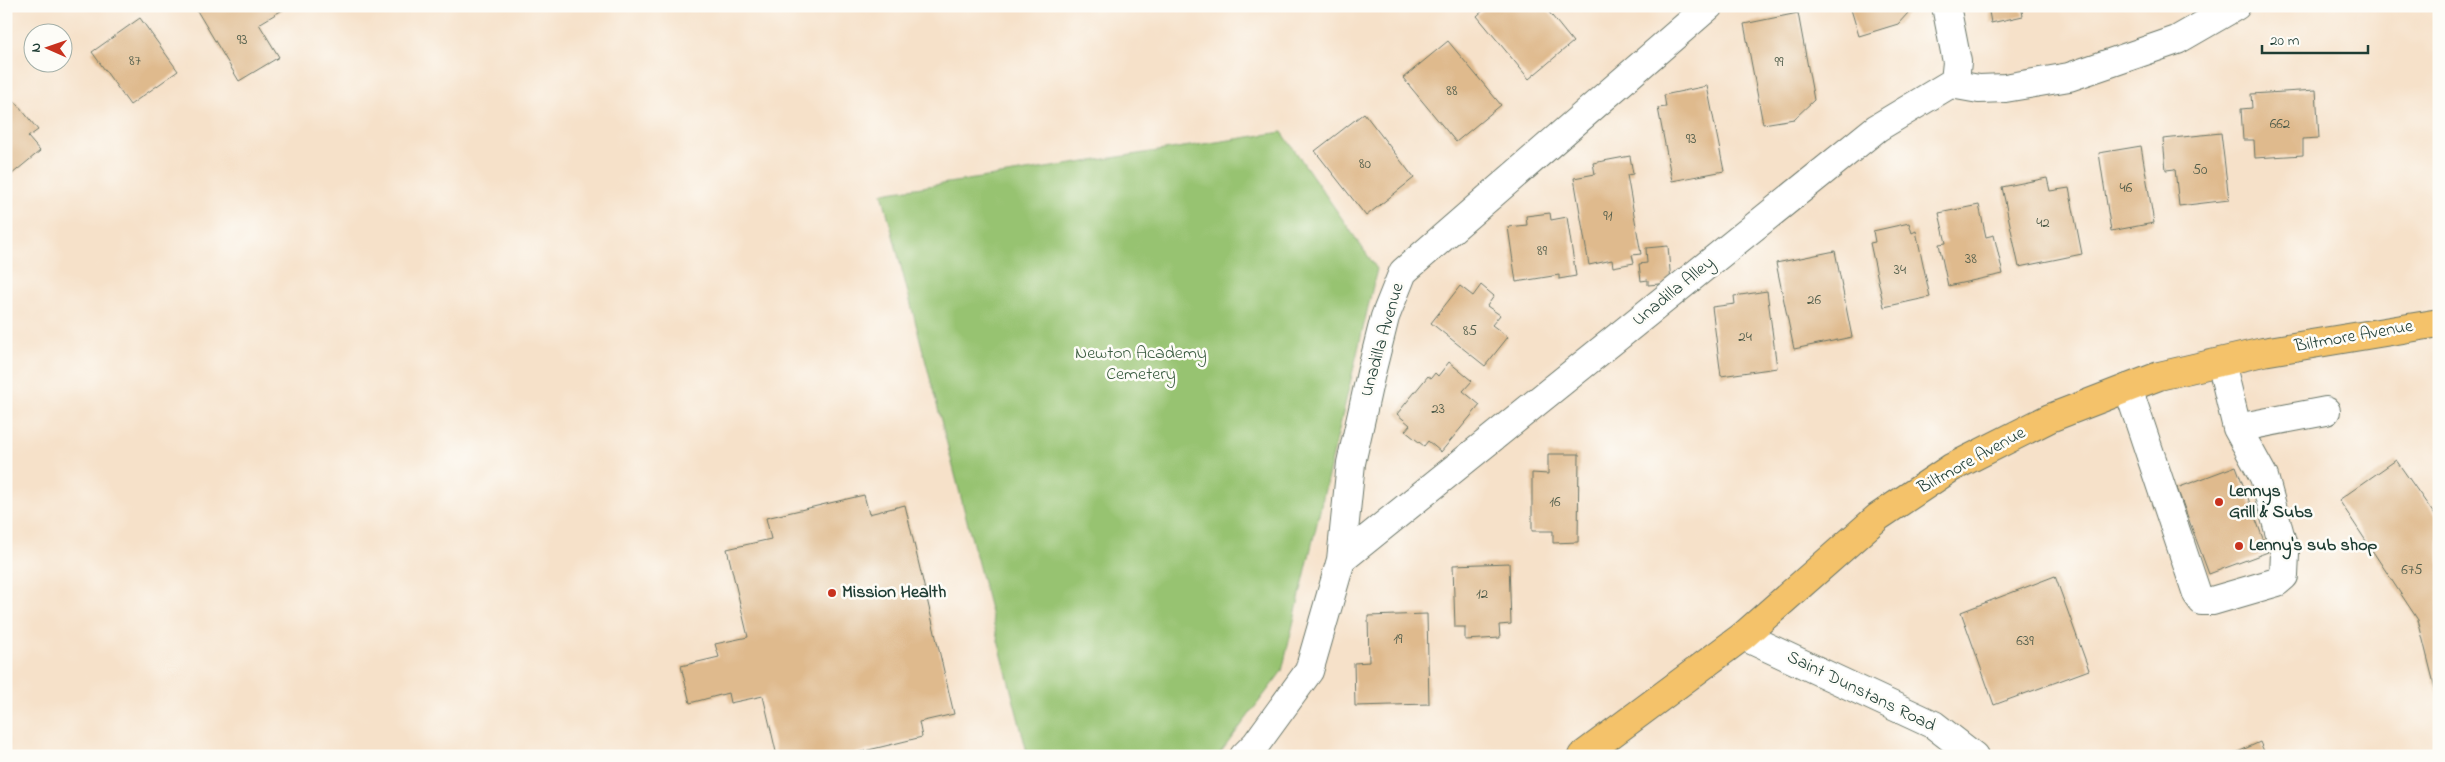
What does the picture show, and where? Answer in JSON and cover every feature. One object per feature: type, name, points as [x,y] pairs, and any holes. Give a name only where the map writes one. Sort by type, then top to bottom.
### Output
[{"type":"main road","name":"Biltmore Avenue","points":[[1582,756],[1743,636],[1878,517],[1951,468],[2050,418],[2159,376],[2263,352],[2439,322]]},
{"type":"street","name":"Unadilla Avenue","points":[[1244,756],[1256,744],[1309,671],[1341,560],[1351,463],[1385,318],[1403,272],[1709,6]]},
{"type":"street","points":[[1946,6],[1957,62],[1955,82],[1951,84]]},
{"type":"street","points":[[1951,84],[1979,89],[2005,88],[2070,77],[2177,40],[2236,6]]},
{"type":"street","name":"Unadilla Alley","points":[[1341,560],[1877,128],[1951,84]]},
{"type":"street","points":[[2128,388],[2197,594],[2202,601],[2212,601],[2277,582],[2284,576],[2285,553],[2264,477],[2236,428],[2220,362]]},
{"type":"street","points":[[2236,428],[2326,410]]},
{"type":"street","name":"Saint Dunstans Road","points":[[1743,636],[1934,724],[1974,756]]},
{"type":"green space","name":"Newton Academy Cemetery","points":[[1282,132],[1377,269],[1282,671],[1218,756],[1028,756],[882,193]]},
{"type":"building","points":[[201,6],[289,6],[259,24],[279,57],[239,81],[196,9]]},
{"type":"building","points":[[1488,6],[1544,6],[1573,42],[1529,79],[1477,16]]},
{"type":"building","points":[[1850,6],[1906,6],[1908,13],[1898,24],[1859,36]]},
{"type":"building","points":[[1988,6],[2021,6],[2023,16],[1991,23]]},
{"type":"building","points":[[1798,13],[1814,100],[1794,119],[1763,124],[1744,24]]},
{"type":"building","points":[[140,18],[178,71],[130,105],[92,52]]},
{"type":"building","points":[[1448,41],[1501,105],[1456,142],[1403,78]]},
{"type":"building","points":[[1707,86],[1724,171],[1672,181],[1658,108],[1666,107],[1664,95]]},
{"type":"building","points":[[2316,90],[2319,138],[2303,139],[2303,155],[2255,158],[2254,140],[2243,140],[2241,109],[2252,108],[2251,94]]},
{"type":"building","points":[[15,101],[38,130],[28,137],[40,151],[6,179],[6,109]]},
{"type":"building","points":[[1364,113],[1414,178],[1366,216],[1315,151]]},
{"type":"building","points":[[2221,133],[2229,200],[2179,206],[2175,169],[2166,170],[2163,139]]},
{"type":"building","points":[[2141,146],[2154,223],[2111,231],[2099,153]]},
{"type":"building","points":[[1630,156],[1633,174],[1627,175],[1641,254],[1632,255],[1634,263],[1613,267],[1612,260],[1589,265],[1574,178],[1595,174],[1593,163]]},
{"type":"building","points":[[2047,178],[2050,191],[2069,188],[2082,254],[2019,267],[2002,187]]},
{"type":"building","points":[[1979,205],[1986,237],[1994,235],[2003,274],[1948,286],[1939,244],[1946,243],[1939,213]]},
{"type":"building","points":[[1550,213],[1551,220],[1567,217],[1576,276],[1559,279],[1559,275],[1516,282],[1508,227],[1527,225],[1526,216]]},
{"type":"building","points":[[1909,223],[1912,233],[1916,231],[1930,297],[1884,307],[1870,243],[1875,242],[1873,231]]},
{"type":"building","points":[[1668,246],[1671,283],[1648,285],[1648,280],[1641,281],[1639,264],[1647,263],[1646,248]]},
{"type":"building","points":[[1835,251],[1852,337],[1794,349],[1776,263]]},
{"type":"building","points":[[1481,285],[1494,296],[1487,306],[1500,315],[1492,325],[1508,337],[1485,366],[1431,323],[1460,286],[1473,296]]},
{"type":"building","points":[[1767,291],[1777,368],[1721,376],[1712,307],[1735,304],[1734,296]]},
{"type":"building","points":[[1449,362],[1472,381],[1463,391],[1480,405],[1441,452],[1428,441],[1424,446],[1405,431],[1410,425],[1397,414],[1428,376],[1431,378],[1435,373],[1438,376]]},
{"type":"building","points":[[1548,454],[1579,454],[1578,542],[1553,543],[1553,531],[1532,531],[1532,473],[1548,474]]},
{"type":"building","points":[[2396,460],[2439,521],[2439,704],[2418,620],[2339,500]]},
{"type":"building","points":[[2236,466],[2268,552],[2209,574],[2177,488]]},
{"type":"building","name":"Mission Health","points":[[864,495],[869,514],[905,505],[954,714],[919,722],[922,737],[844,756],[777,756],[763,696],[730,703],[728,693],[690,703],[681,666],[719,657],[715,644],[748,637],[727,549],[771,539],[766,518]]},
{"type":"building","points":[[1509,563],[1511,624],[1499,625],[1500,638],[1465,640],[1465,627],[1455,627],[1453,565]]},
{"type":"building","points":[[2055,576],[2089,670],[1994,705],[1961,612]]},
{"type":"building","points":[[1427,614],[1429,704],[1355,706],[1354,663],[1369,662],[1368,616]]},
{"type":"building","points":[[2260,742],[2266,756],[2229,756]]},
{"type":"place","name":"Lennys Grill & Subs","points":[[2219,502]]},
{"type":"place","name":"Lenny's sub shop","points":[[2239,546]]},
{"type":"place","name":"Mission Health","points":[[832,593]]}]
